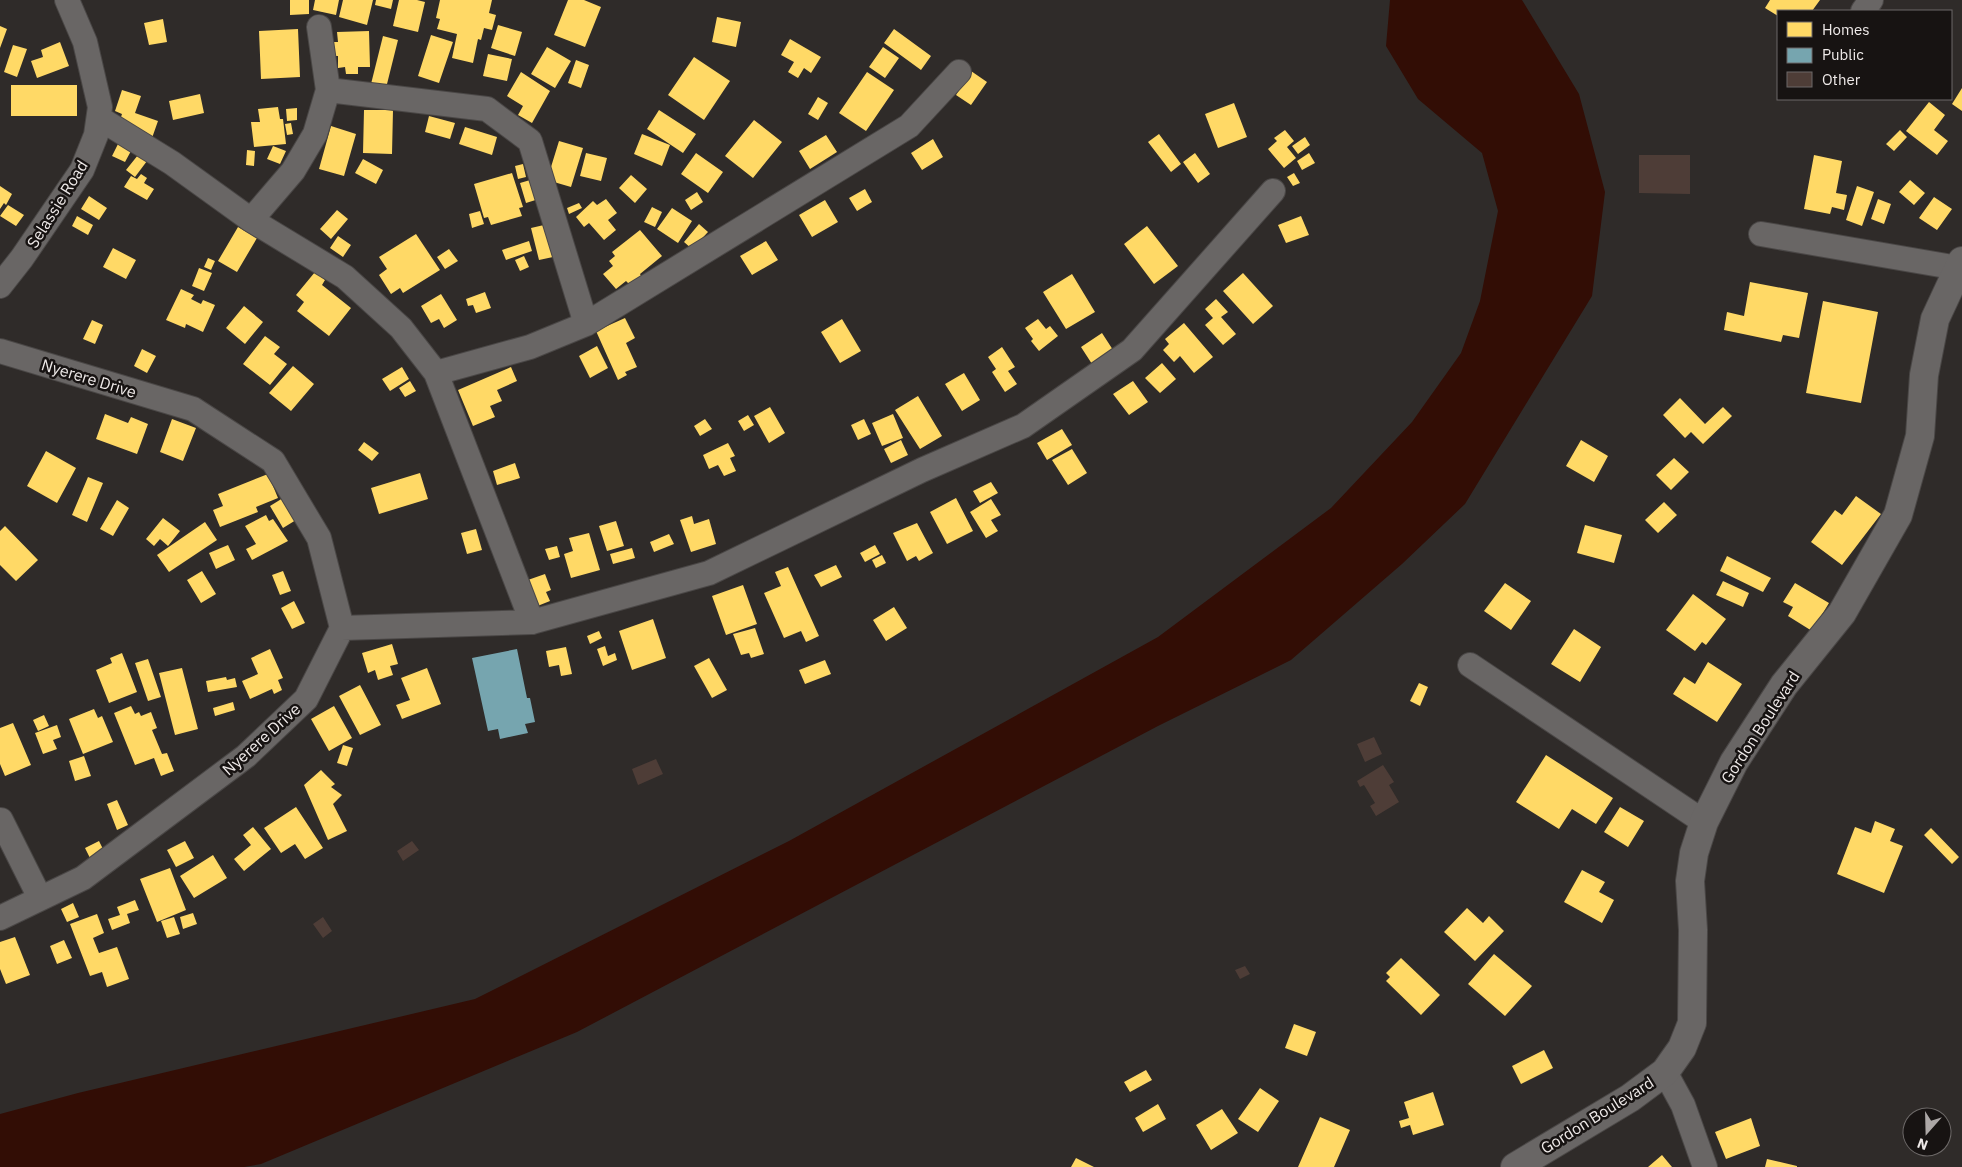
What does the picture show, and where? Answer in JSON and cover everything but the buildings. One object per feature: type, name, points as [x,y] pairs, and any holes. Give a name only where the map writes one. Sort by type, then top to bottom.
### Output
[{"type":"street","name":"Selassie Road","points":[[0,286],[22,258],[82,170],[96,135],[100,107],[85,42],[67,0]]},
{"type":"street","points":[[251,220],[293,171],[315,134],[328,90],[319,27]]},
{"type":"street","points":[[436,373],[530,347],[586,324],[909,126],[959,72]]},
{"type":"street","points":[[328,90],[487,109],[530,141],[586,324]]},
{"type":"street","points":[[98,118],[172,163],[251,220],[345,277],[401,328],[436,373],[532,622]]},
{"type":"street","points":[[342,628],[532,622],[709,573],[922,470],[1023,426],[1132,350],[1273,191]]},
{"type":"street","points":[[1762,234],[1960,265]]},
{"type":"street","name":"Gordon Boulevard","points":[[1515,1167],[1630,1098],[1665,1072],[1682,1048],[1692,1023],[1693,930],[1690,880],[1694,853],[1704,822],[1734,762],[1784,685],[1842,614],[1898,515],[1920,436],[1924,375],[1934,319],[1960,265]]},
{"type":"street","name":"Nyerere Drive","points":[[0,351],[193,409],[273,461],[319,538],[342,628],[306,699],[246,756],[83,878],[0,918]]},
{"type":"street","points":[[1470,665],[1704,822]]},
{"type":"street","points":[[1,820],[40,898]]},
{"type":"street","points":[[1665,1072],[1683,1105],[1705,1167]]},
{"type":"shaded area","points":[[1390,0],[1522,0],[1579,94],[1605,192],[1592,296],[1465,504],[1402,564],[1291,660],[1158,726],[577,1032],[261,1164],[244,1167],[0,1167],[0,1114],[78,1093],[475,999],[789,841],[1158,637],[1331,508],[1412,422],[1461,353],[1480,301],[1498,211],[1482,153],[1418,99],[1386,46]]}]
